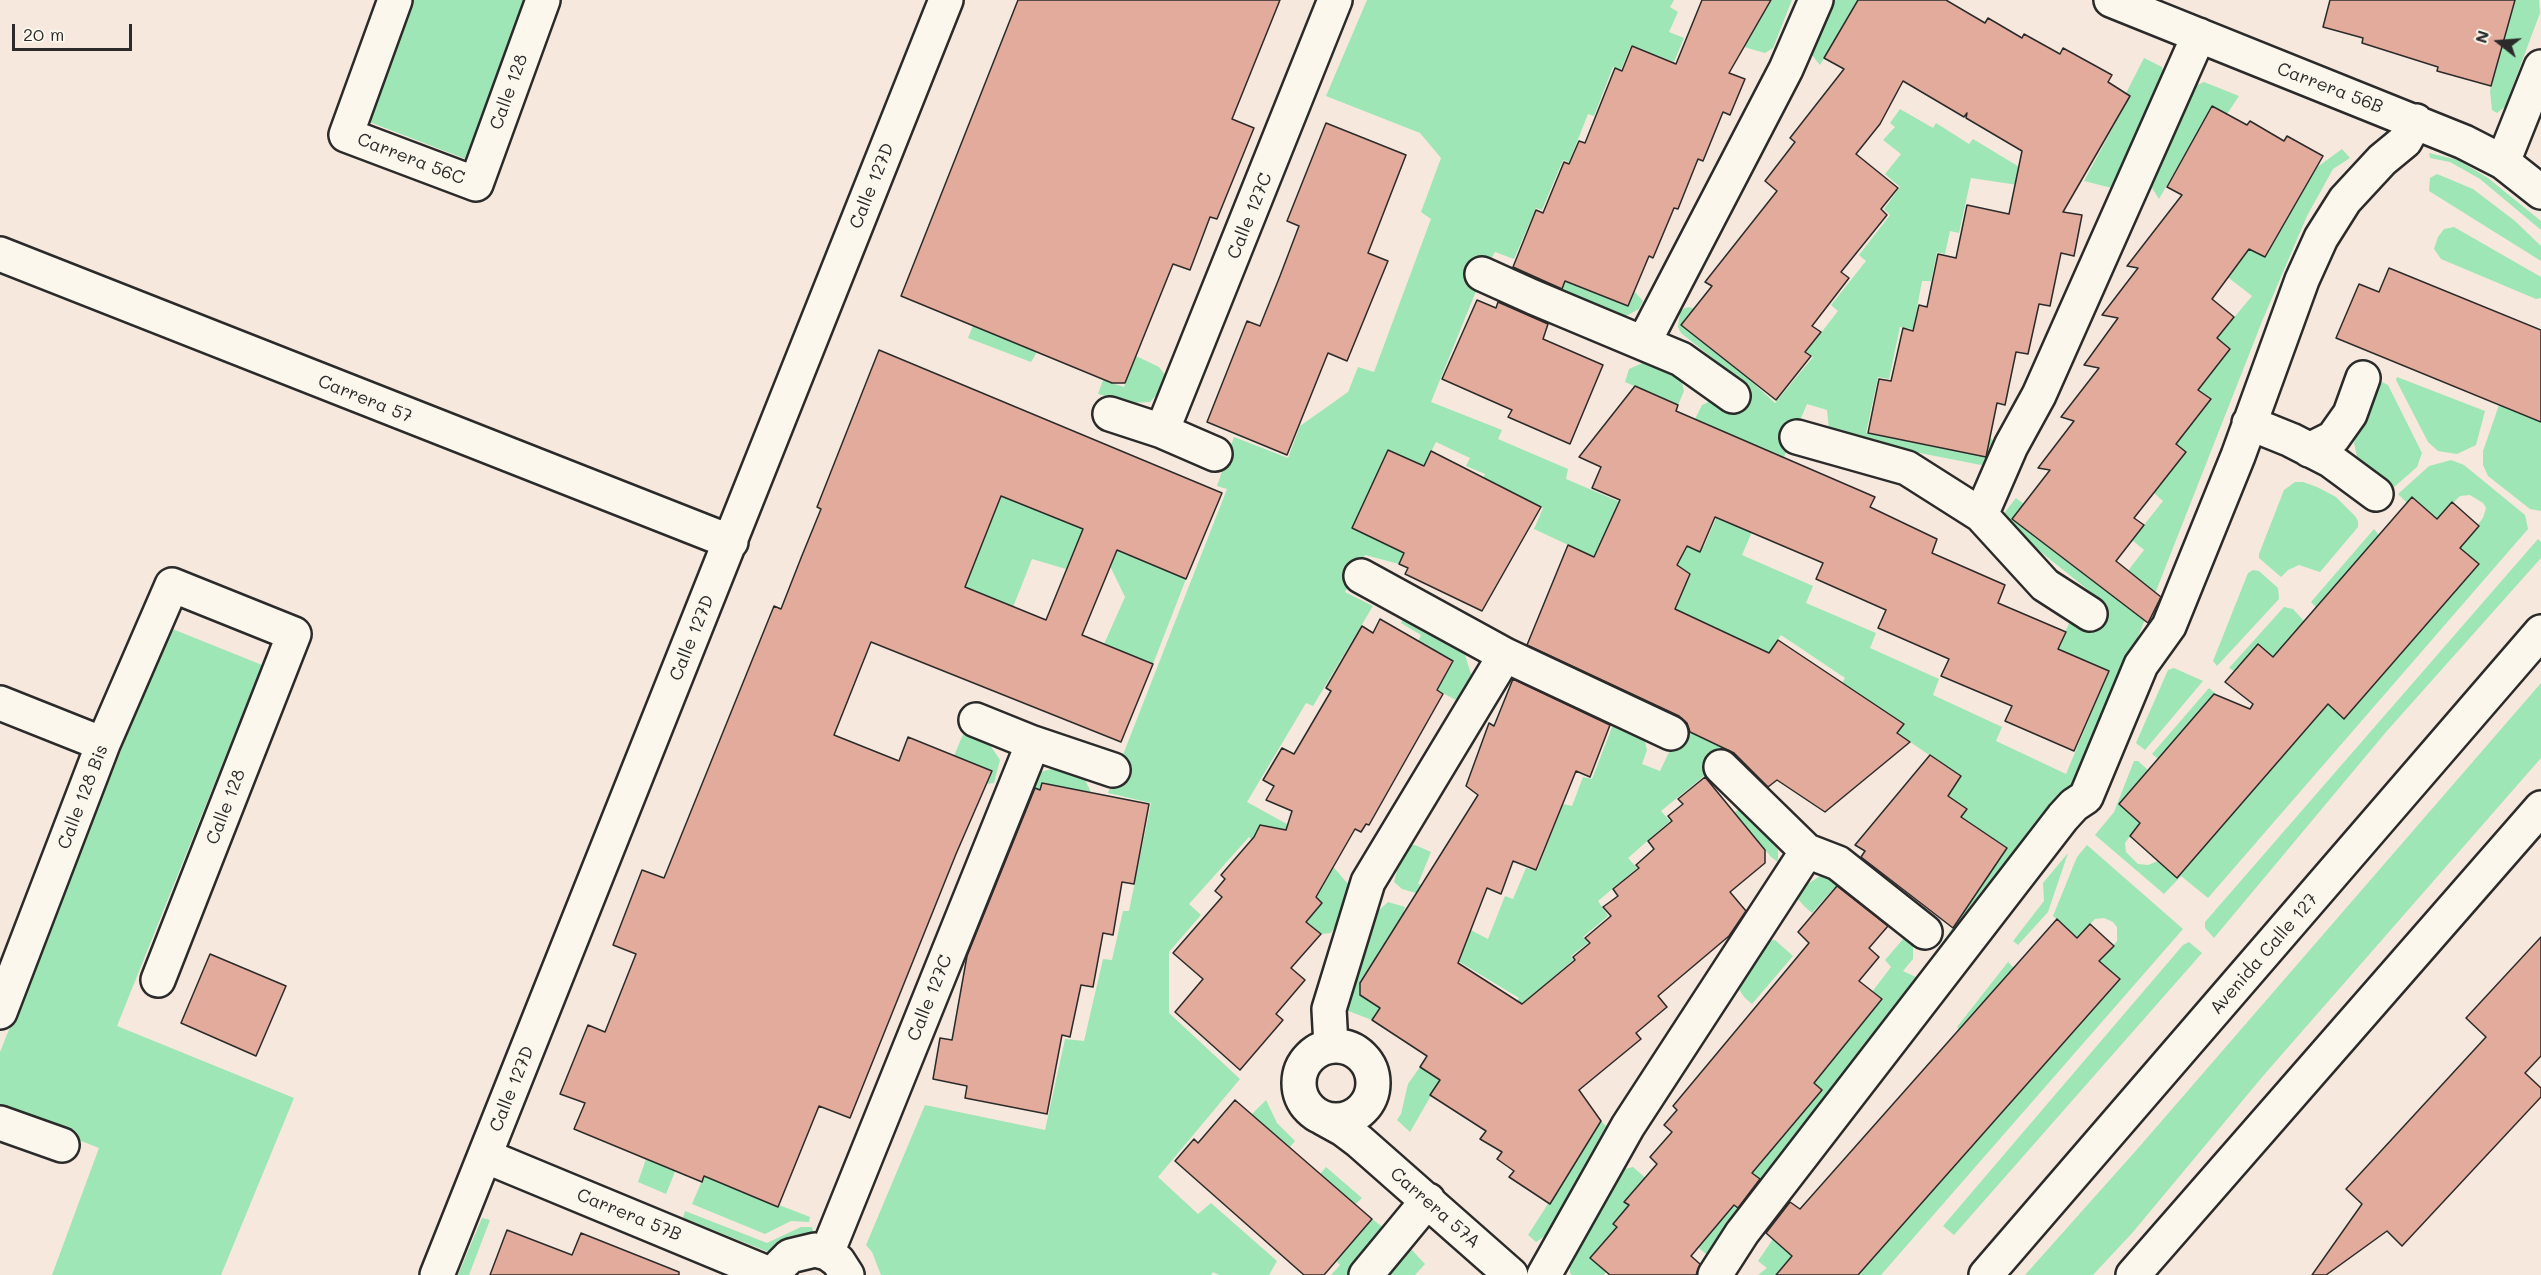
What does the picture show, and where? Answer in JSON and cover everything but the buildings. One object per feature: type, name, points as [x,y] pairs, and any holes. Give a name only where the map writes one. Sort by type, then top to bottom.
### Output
[{"type":"street","name":"Carrera 56C","points":[[395,0],[346,135],[476,184]]},
{"type":"street","name":"Calle 128","points":[[476,184],[543,0]]},
{"type":"street","name":"Calle 127D","points":[[437,1275],[946,0]]},
{"type":"street","name":"Calle 127C","points":[[1162,431],[1335,0]]},
{"type":"street","points":[[1644,342],[1786,69],[1816,0]]},
{"type":"street","name":"Carrera 56B","points":[[2111,0],[2165,10],[2199,35],[2464,142],[2503,162],[2541,192]]},
{"type":"street","points":[[1981,515],[2011,446],[2039,395],[2199,35]]},
{"type":"street","points":[[2503,162],[2541,67]]},
{"type":"street","points":[[1716,1275],[1742,1233],[2063,817],[2074,805],[2086,797],[2141,665],[2169,626],[2238,456],[2302,280],[2321,238],[2345,200],[2382,160],[2405,141],[2416,122]]},
{"type":"street","name":"Carrera 57","points":[[0,254],[731,542]]},
{"type":"street","points":[[1482,274],[1552,306],[1681,359],[1733,396]]},
{"type":"street","points":[[2309,450],[2332,438],[2350,414],[2363,378]]},
{"type":"street","points":[[1110,414],[1162,431],[1215,454]]},
{"type":"street","points":[[2249,423],[2330,460],[2376,494]]},
{"type":"street","points":[[1797,437],[1907,468],[1981,515],[2045,585],[2090,614]]},
{"type":"street","points":[[1360,576],[1505,655],[1671,734]]},
{"type":"street","name":"Calle 128","points":[[158,980],[294,634],[172,585]]},
{"type":"street","name":"Calle 128 Bis","points":[[0,1012],[103,744],[172,585]]},
{"type":"street","name":"Avenida Calle 127","points":[[1986,1275],[2541,632]]},
{"type":"street","points":[[1359,1141],[1359,1124],[1373,1093],[1374,1080],[1371,1068],[1354,1050],[1330,1046],[1329,1009],[1368,882],[1505,655]]},
{"type":"street","points":[[0,703],[103,744]]},
{"type":"street","points":[[976,720],[1033,743],[1113,770]]},
{"type":"street","name":"Calle 127C","points":[[837,1264],[1033,743]]},
{"type":"street","points":[[1721,767],[1807,851],[1838,863],[1925,932]]},
{"type":"street","points":[[2133,1275],[2541,808]]},
{"type":"street","points":[[1544,1275],[1628,1126],[1807,851]]},
{"type":"street","name":"Carrera 57A","points":[[1330,1046],[1319,1050],[1303,1067],[1299,1079],[1304,1102],[1312,1112],[1359,1141],[1511,1275]]},
{"type":"street","points":[[1323,1118],[1335,1121],[1347,1119],[1359,1114],[1367,1104]]},
{"type":"street","points":[[0,1123],[62,1145]]},
{"type":"street","name":"Carrera 57B","points":[[485,1156],[774,1275],[790,1256],[815,1250],[837,1264]]},
{"type":"street","points":[[1365,1275],[1428,1200]]},
{"type":"green space","points":[[414,0],[528,0],[468,160],[367,121]]},
{"type":"green space","points":[[1367,0],[1674,0],[1670,7],[1678,12],[1669,32],[1684,38],[1674,62],[1631,45],[1621,70],[1613,67],[1594,116],[1588,114],[1569,162],[1563,160],[1542,210],[1536,208],[1514,259],[1495,252],[1483,274],[1431,402],[1502,430],[1498,439],[1568,469],[1566,479],[1634,508],[1632,515],[1704,546],[1749,443],[1695,419],[1702,405],[1715,399],[1726,407],[1745,384],[1681,333],[1678,327],[1680,312],[1685,308],[1694,309],[1682,326],[1749,379],[1775,403],[1813,357],[1806,352],[1838,311],[1831,305],[1866,261],[1859,255],[1890,215],[1884,209],[1900,187],[1885,174],[1901,154],[1883,140],[1895,127],[1890,123],[1900,109],[1933,128],[1936,123],[1969,144],[1973,139],[2021,168],[2018,185],[1971,178],[1959,233],[1950,231],[1945,254],[1937,252],[1931,281],[1922,281],[1913,329],[1900,327],[1889,379],[1878,377],[1866,433],[1985,457],[1990,438],[1996,442],[1989,464],[1981,465],[1864,442],[1829,430],[1827,410],[1807,404],[1742,555],[1813,586],[1806,603],[1876,633],[1870,648],[1939,679],[1933,695],[2002,727],[1996,741],[2066,774],[2109,671],[2058,649],[2069,623],[2083,625],[2097,604],[2097,597],[2007,525],[2004,518],[2005,512],[2016,498],[2024,504],[2013,520],[2110,594],[2144,550],[2132,540],[2163,501],[2154,493],[2185,452],[2176,444],[2210,400],[2198,390],[2230,349],[2217,338],[2252,296],[2189,247],[2230,238],[2265,257],[2316,168],[2342,149],[2350,158],[2333,169],[2307,216],[2263,319],[2077,792],[1711,1258],[1694,1244],[1716,1214],[1723,1219],[1758,1178],[1752,1173],[1822,1090],[1812,1081],[1882,1000],[1872,992],[1891,967],[1885,960],[1904,938],[1913,944],[1913,959],[1903,971],[1918,978],[2007,848],[1961,817],[1967,809],[1948,796],[1960,776],[1897,733],[1904,724],[1842,683],[1845,678],[1781,635],[1720,728],[1751,768],[1742,766],[1709,772],[1661,811],[1670,821],[1628,858],[1637,868],[1598,901],[1608,916],[1583,937],[1588,943],[1571,956],[1573,960],[1534,994],[1542,1003],[1508,1013],[1519,998],[1443,952],[1461,925],[1488,939],[1505,896],[1513,899],[1526,868],[1537,871],[1563,804],[1572,806],[1583,777],[1592,779],[1614,722],[1644,738],[1647,750],[1642,764],[1660,771],[1726,633],[1675,609],[1685,586],[1666,578],[1602,540],[1594,557],[1534,529],[1543,508],[1533,503],[1476,497],[1485,474],[1466,466],[1470,458],[1436,442],[1424,466],[1388,450],[1352,528],[1404,553],[1399,564],[1365,555],[1345,592],[1373,606],[1313,706],[1306,703],[1247,802],[1305,834],[1348,884],[1337,923],[1331,933],[1321,934],[1306,922],[1322,903],[1249,837],[1189,904],[1201,915],[1169,952],[1169,1013],[1240,1079],[1158,1177],[1198,1214],[1211,1203],[1277,1261],[1269,1275],[1219,1275],[1213,1272],[1211,1275],[881,1275],[872,1252],[866,1245],[925,1105],[1045,1130],[1065,1039],[1084,1041],[1103,959],[1112,960],[1123,911],[1129,911],[1151,803],[1108,793],[1227,489],[1217,486],[1234,437],[1288,458],[1300,426],[1348,392],[1358,367],[1374,372],[1431,219],[1421,212],[1441,158],[1420,133],[1326,96]]},
{"type":"green space","points":[[1771,0],[1792,0],[1773,48],[1765,53],[1744,47]]},
{"type":"green space","points":[[1834,0],[1858,0],[1820,65],[1812,55]]},
{"type":"green space","points":[[2515,0],[2539,0],[2540,13],[2505,107],[2497,113],[2492,110],[2490,91]]},
{"type":"green space","points":[[2144,58],[2162,67],[2163,71],[2117,185],[2112,188],[2084,181],[2130,96],[2126,93]]},
{"type":"green space","points":[[2204,82],[2239,96],[2227,114],[2212,107],[2159,199],[2152,188],[2195,86]]},
{"type":"green space","points":[[2429,153],[2458,160],[2488,178],[2541,221],[2541,230],[2480,179],[2450,162],[2430,158]]},
{"type":"green space","points":[[2437,174],[2473,189],[2515,221],[2541,246],[2541,261],[2429,191],[2430,178]]},
{"type":"green space","points":[[2454,227],[2541,277],[2541,298],[2536,299],[2441,259],[2434,249],[2438,237],[2444,229]]},
{"type":"green space","points":[[1516,260],[1628,306],[1634,291],[1643,301],[1639,309],[1626,316],[1515,271]]},
{"type":"green space","points":[[976,318],[1037,352],[1031,362],[968,338]]},
{"type":"green space","points":[[1136,356],[1159,367],[1165,375],[1160,391],[1150,402],[1130,403],[1098,394],[1103,380],[1124,387]]},
{"type":"green space","points":[[1645,362],[1681,379],[1684,391],[1678,405],[1625,382],[1629,369]]},
{"type":"green space","points":[[2397,377],[2485,411],[2476,445],[2457,454],[2438,451],[2428,442],[2396,380]]},
{"type":"green space","points":[[2378,380],[2388,385],[2422,453],[2417,467],[2392,489],[2357,457],[2354,443],[2360,421]]},
{"type":"green space","points":[[2499,405],[2541,422],[2541,511],[2530,509],[2488,476],[2483,465],[2483,451]]},
{"type":"green space","points":[[2451,460],[2464,465],[2525,515],[2528,529],[2208,898],[2181,876],[2164,894],[2095,835],[2114,812],[2134,761],[2138,761],[2148,770],[2119,804],[2140,823],[2125,843],[2126,852],[2138,864],[2148,865],[2158,861],[2190,863],[2328,704],[2344,719],[2479,565],[2460,548],[2483,518],[2486,508],[2483,503],[2470,495],[2460,496],[2437,519],[2413,497],[2407,503],[2398,494],[2429,466]]},
{"type":"green space","points":[[2295,482],[2317,487],[2336,497],[2355,516],[2358,527],[2320,572],[2299,565],[2288,570],[2281,577],[2259,558],[2259,554],[2284,490]]},
{"type":"green space","points":[[1001,496],[1083,529],[1066,569],[1032,559],[1013,607],[943,579],[963,531],[984,540]]},
{"type":"green space","points":[[2374,529],[2379,535],[2317,608],[2311,602]]},
{"type":"green space","points":[[2538,539],[2541,542],[2541,558],[2386,732],[2214,938],[2205,928],[2205,922]]},
{"type":"green space","points":[[1117,550],[1186,579],[1153,664],[1104,644],[1125,597],[1110,566]]},
{"type":"green space","points":[[2253,570],[2259,571],[2278,588],[2279,599],[2217,666],[2213,661],[2248,573]]},
{"type":"green space","points":[[2284,607],[2293,609],[2304,621],[2273,657],[2258,644],[2234,671],[2229,668]]},
{"type":"green space","points":[[1406,612],[1465,655],[1472,677],[1456,700],[1437,690],[1453,661],[1418,641],[1421,635],[1401,623]]},
{"type":"green space","points":[[170,628],[262,665],[117,1026],[294,1098],[221,1275],[52,1275],[99,1148],[0,1109],[0,1052]]},
{"type":"green space","points":[[2174,668],[2203,681],[2145,750],[2136,743],[2168,670]]},
{"type":"green space","points":[[2541,683],[2541,758],[2263,1076],[2133,1232],[2093,1275],[2025,1275],[2140,1146]]},
{"type":"green space","points":[[2209,688],[2215,693],[2158,759],[2152,754]]},
{"type":"green space","points":[[964,732],[986,739],[1000,760],[994,783],[985,784],[954,756]]},
{"type":"green space","points":[[1052,769],[1084,778],[1091,792],[1042,783],[1038,801],[1027,793],[1040,772]]},
{"type":"green space","points":[[1726,783],[1778,850],[1778,862],[1771,857],[1734,813],[1739,809],[1720,786]]},
{"type":"green space","points":[[1408,845],[1415,845],[1431,852],[1418,884],[1456,898],[1454,904],[1402,889],[1394,882],[1399,863]]},
{"type":"green space","points":[[2087,845],[2183,929],[1881,1275],[1858,1275],[2120,980],[2099,961],[2117,941],[2117,927],[2113,922],[2104,918],[2095,919],[2077,938],[2053,916],[2077,857]]},
{"type":"green space","points":[[2068,853],[2048,912],[2018,945],[2013,941],[2044,901],[2043,883]]},
{"type":"green space","points":[[1820,876],[1830,877],[1869,912],[1866,916],[1834,888],[1812,913],[1798,899],[1803,887]]},
{"type":"green space","points":[[1388,902],[1405,907],[1403,914],[1375,958],[1379,961],[1359,994],[1380,1008],[1372,1020],[1343,1009],[1376,913]]},
{"type":"green space","points":[[1775,940],[1793,956],[1752,1004],[1737,986],[1768,941]]},
{"type":"green space","points":[[2189,942],[2202,953],[1954,1235],[1943,1226],[2183,945]]},
{"type":"green space","points":[[2008,962],[2014,968],[1959,1030],[1957,1027]]},
{"type":"green space","points":[[1420,1067],[1440,1080],[1410,1132],[1397,1120],[1401,1114],[1408,1084]]},
{"type":"green space","points":[[1266,1100],[1277,1123],[1295,1141],[1290,1147],[1251,1115]]},
{"type":"green space","points":[[1601,1121],[1606,1126],[1545,1236],[1536,1242],[1528,1235]]},
{"type":"green space","points":[[686,1144],[666,1194],[638,1182],[646,1159]]},
{"type":"green space","points":[[1326,1167],[1362,1198],[1348,1211],[1314,1181]]},
{"type":"green space","points":[[1633,1167],[1664,1194],[1658,1202],[1638,1185],[1625,1201],[1629,1205],[1614,1224],[1617,1227],[1590,1258],[1606,1272],[1604,1275],[1572,1275],[1570,1262],[1621,1170]]},
{"type":"green space","points":[[704,1176],[810,1217],[809,1222],[791,1221],[765,1234],[692,1204]]},
{"type":"green space","points":[[685,1211],[767,1243],[801,1227],[812,1227],[814,1236],[771,1253],[683,1218]]},
{"type":"green space","points":[[482,1218],[490,1220],[469,1275],[458,1275]]},
{"type":"green space","points":[[1372,1219],[1384,1228],[1347,1275],[1331,1275],[1340,1265],[1336,1261]]},
{"type":"green space","points":[[1773,1239],[1792,1256],[1786,1275],[1758,1275],[1767,1268],[1758,1261]]},
{"type":"green space","points":[[1411,1249],[1425,1264],[1415,1275],[1388,1275]]}]
